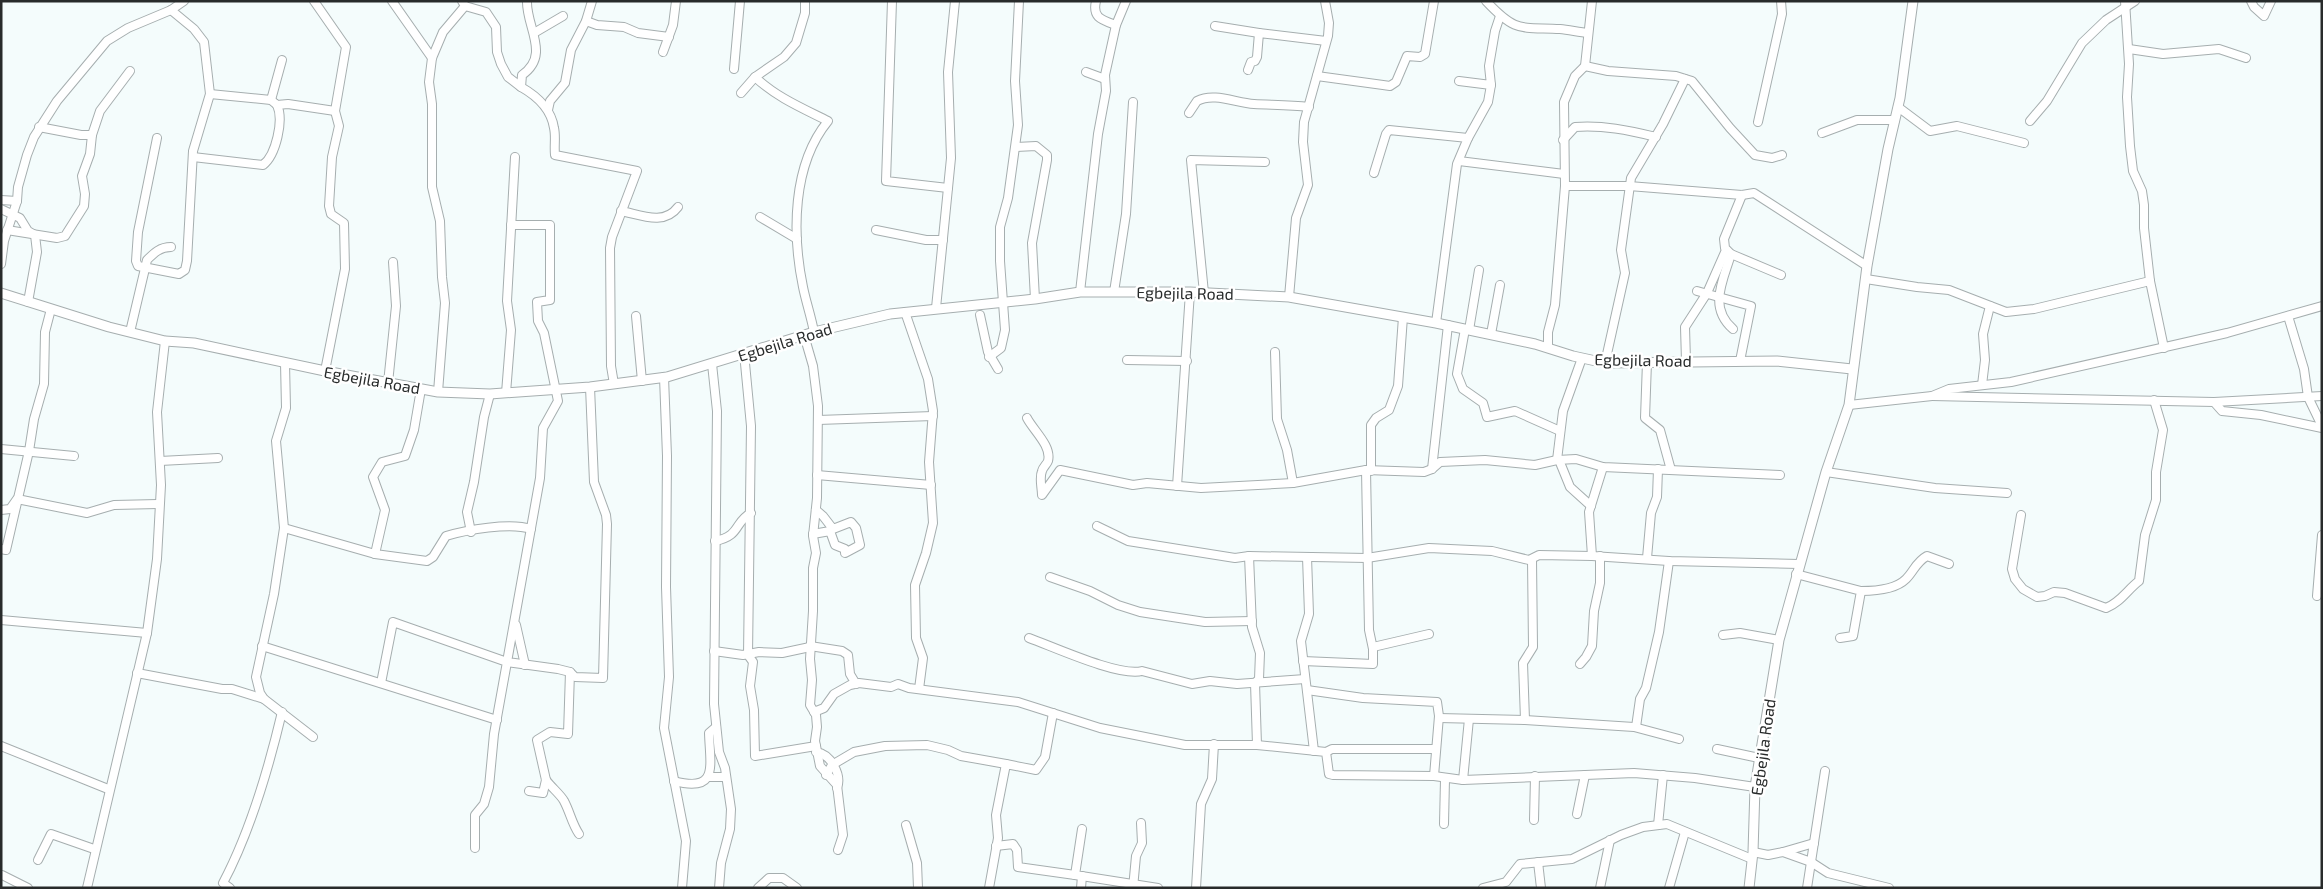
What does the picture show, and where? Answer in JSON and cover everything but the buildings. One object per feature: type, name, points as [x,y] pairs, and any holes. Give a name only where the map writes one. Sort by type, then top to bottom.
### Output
[{"type":"street","points":[[1,264],[7,230],[17,201],[18,187],[27,155],[39,127],[57,101],[107,41],[128,28],[171,10],[184,1]]},
{"type":"street","points":[[314,1],[324,19],[346,47],[335,111],[339,126],[332,157],[329,206],[330,214],[344,224],[345,268],[325,371]]},
{"type":"street","points":[[392,1],[432,58]]},
{"type":"street","points":[[520,86],[522,75],[531,69],[535,52],[534,33],[526,1]]},
{"type":"street","points":[[548,110],[550,101],[566,83],[571,50],[586,21],[592,1]]},
{"type":"street","points":[[663,52],[669,37],[676,1]]},
{"type":"street","points":[[734,69],[740,1]]},
{"type":"street","points":[[741,92],[755,77],[784,56],[796,43],[805,13],[806,1]]},
{"type":"street","points":[[892,1],[886,181],[948,188]]},
{"type":"street","points":[[936,308],[951,158],[948,72],[955,1]]},
{"type":"street","points":[[989,356],[999,350],[1006,326],[1002,302],[1000,227],[1008,198],[1018,125],[1016,47],[1019,1]]},
{"type":"street","points":[[1096,1],[1094,12],[1096,16],[1116,25]]},
{"type":"street","points":[[1080,292],[1098,134],[1106,91],[1105,79],[1116,25],[1126,1]]},
{"type":"street","points":[[1289,297],[1296,218],[1308,185],[1303,142],[1304,122],[1326,42],[1329,23],[1325,1]]},
{"type":"street","points":[[1317,76],[1383,85],[1393,84],[1396,82],[1407,56],[1420,57],[1425,54],[1434,1]]},
{"type":"street","points":[[1486,1],[1500,16],[1519,27],[1529,30],[1563,29],[1588,33]]},
{"type":"street","points":[[1548,348],[1548,332],[1555,305],[1565,186],[1563,110],[1566,95],[1575,76],[1585,66],[1592,1]]},
{"type":"street","points":[[1758,122],[1782,14],[1780,1]]},
{"type":"street","points":[[1852,369],[1860,336],[1868,266],[1898,107],[1913,1]]},
{"type":"street","points":[[2030,121],[2047,101],[2082,43],[2106,20],[2125,5],[2135,1]]},
{"type":"street","points":[[2251,1],[2254,7],[2264,16],[2271,1]]},
{"type":"street","points":[[438,392],[445,303],[440,221],[432,187],[432,110],[429,82],[432,58],[443,32],[464,4],[486,12],[496,27],[497,52],[508,77],[534,95],[548,110],[555,128],[555,155],[637,172],[621,211],[610,248],[611,366],[614,384]]},
{"type":"street","points":[[2125,5],[2130,146],[2133,171],[2142,191],[2150,281],[2164,348]]},
{"type":"street","points":[[156,138],[136,247],[136,260],[138,266],[179,274],[185,270],[193,157],[210,94],[204,42],[194,28],[171,10]]},
{"type":"street","points":[[534,33],[563,16]]},
{"type":"street","points":[[1436,322],[1459,161],[1468,138],[1488,102],[1491,85],[1489,66],[1495,31],[1500,16]]},
{"type":"street","points":[[586,21],[597,25],[624,27],[638,33],[669,37]]},
{"type":"street","points":[[1215,26],[1326,42]]},
{"type":"street","points":[[1248,70],[1251,62],[1255,61],[1257,57],[1259,33]]},
{"type":"street","points":[[2128,49],[2163,54],[2219,49],[2246,58]]},
{"type":"street","points":[[193,157],[263,165],[270,160],[275,147],[280,111],[274,102],[282,60]]},
{"type":"street","points":[[1585,66],[1608,71],[1676,76],[1692,81],[1730,128],[1755,155],[1772,158],[1782,155]]},
{"type":"street","points":[[7,230],[56,238],[65,236],[84,206],[85,194],[82,176],[90,154],[92,135],[100,111],[130,71]]},
{"type":"street","points":[[1086,72],[1105,79]]},
{"type":"street","points":[[755,77],[789,103],[828,121],[813,148],[802,175],[797,239],[803,287],[814,332]]},
{"type":"street","points":[[1606,362],[1625,273],[1621,250],[1631,178],[1656,137],[1685,79]]},
{"type":"street","points":[[1459,81],[1491,85]]},
{"type":"street","points":[[210,94],[335,111]]},
{"type":"street","points":[[1189,114],[1197,101],[1208,98],[1254,104],[1308,107]]},
{"type":"street","points":[[1114,292],[1126,214],[1133,102]]},
{"type":"street","points":[[1898,107],[1930,130],[1957,126],[2024,143]]},
{"type":"street","points":[[1822,133],[1857,120],[1895,120]]},
{"type":"street","points":[[1564,140],[1575,127],[1590,126],[1619,128],[1656,137]]},
{"type":"street","points":[[39,127],[80,135],[92,135]]},
{"type":"street","points":[[1374,173],[1386,134],[1389,130],[1468,138]]},
{"type":"street","points":[[1016,147],[1036,146],[1047,155],[1032,243],[1035,299]]},
{"type":"street","points":[[506,393],[511,341],[506,301],[516,157]]},
{"type":"street","points":[[1204,293],[1191,160],[1266,162]]},
{"type":"street","points":[[1459,161],[1564,174]]},
{"type":"street","points":[[1565,186],[1629,186],[1742,196],[1754,193],[1868,266]]},
{"type":"street","points":[[1742,196],[1724,239],[1724,244],[1729,252],[1781,275]]},
{"type":"street","points":[[1,200],[17,201]]},
{"type":"street","points":[[621,211],[660,219],[668,217],[678,207]]},
{"type":"street","points":[[1,209],[20,218],[28,231],[35,235]]},
{"type":"street","points":[[760,217],[797,239]]},
{"type":"street","points":[[475,848],[475,815],[484,804],[488,787],[497,720],[540,478],[543,428],[558,401],[544,333],[538,320],[537,302],[550,300],[550,225],[511,225]]},
{"type":"street","points":[[876,230],[926,240],[942,240]]},
{"type":"street","points":[[28,302],[36,252],[35,235]]},
{"type":"street","points":[[130,332],[147,260],[155,252],[165,247],[171,247]]},
{"type":"street","points":[[1686,362],[1685,327],[1707,293],[1729,252]]},
{"type":"street","points":[[1729,252],[1718,297],[1724,321],[1733,329]]},
{"type":"street","points":[[388,383],[396,306],[393,262]]},
{"type":"street","points":[[1479,270],[1457,374],[1463,389],[1483,403],[1486,417],[1515,411],[1560,431]]},
{"type":"street","points":[[1866,279],[1917,288],[1949,290],[2006,312],[2020,312],[2150,281]]},
{"type":"street","points":[[1490,334],[1500,285]]},
{"type":"street","points":[[1697,290],[1751,306],[1740,361]]},
{"type":"street","name":"Egbejila Road","points":[[1,293],[165,341],[194,343],[325,371],[438,392],[490,394],[642,381],[712,364],[814,332],[905,312],[1035,299],[1080,292],[1190,292],[1289,297],[1436,322],[1548,348],[1582,358],[1606,362],[1794,362],[1852,369],[1849,405],[1826,472],[1796,574],[1780,640],[1755,787],[1749,888]]},
{"type":"street","points":[[1177,486],[1187,361],[1190,292]]},
{"type":"street","points":[[1982,385],[1985,360],[1982,334],[1990,306]]},
{"type":"street","points":[[1932,396],[1949,389],[2011,382],[2164,348],[2322,306]]},
{"type":"street","points":[[1,549],[6,550],[29,452],[34,419],[44,384],[45,332],[51,309]]},
{"type":"street","points":[[905,312],[928,379],[933,416],[929,462],[932,523],[926,553],[915,585],[916,638],[923,658],[919,689]]},
{"type":"street","points":[[980,315],[989,356],[998,369]]},
{"type":"street","points":[[636,316],[642,381]]},
{"type":"street","points":[[2288,316],[2304,369],[2308,397],[2322,427]]},
{"type":"street","points":[[1304,661],[1373,664],[1373,647],[1369,630],[1367,558],[1371,425],[1376,418],[1389,410],[1398,386],[1403,317]]},
{"type":"street","points":[[1432,469],[1448,325]]},
{"type":"street","points":[[804,335],[816,381],[818,420],[816,510],[813,534],[816,553],[813,568],[810,705],[814,712],[817,727],[816,749],[820,766],[826,775],[832,779],[837,788],[843,834],[838,850]]},
{"type":"street","points":[[86,888],[146,633],[157,559],[158,504],[161,485],[156,412],[165,341]]},
{"type":"street","points":[[1275,352],[1277,419],[1287,450],[1293,483]]},
{"type":"street","points":[[744,354],[751,426],[748,655],[753,662],[750,686],[754,710],[755,756],[816,749],[832,765],[840,782],[837,788]]},
{"type":"street","points":[[1582,358],[1563,412],[1558,460],[1570,488],[1591,506]]},
{"type":"street","points":[[1127,360],[1187,361]]},
{"type":"street","points":[[1647,362],[1645,418],[1660,430],[1672,470]]},
{"type":"street","points":[[264,699],[260,693],[256,677],[274,594],[284,528],[276,441],[286,408],[286,363]]},
{"type":"street","points":[[712,364],[717,411],[714,651],[716,727],[719,752],[730,797],[730,829],[721,862],[719,888]]},
{"type":"street","points":[[664,377],[667,456],[666,587],[669,677],[664,728],[686,841],[682,888]]},
{"type":"street","points":[[381,683],[393,622],[507,662],[570,672],[576,677],[603,678],[607,524],[606,515],[594,482],[590,386]]},
{"type":"street","points":[[374,554],[385,510],[373,477],[382,462],[405,456],[414,430],[421,389]]},
{"type":"street","points":[[471,532],[467,512],[490,394]]},
{"type":"street","points":[[1849,405],[1932,396],[2214,402],[2322,396]]},
{"type":"street","points":[[2021,515],[2012,569],[2015,579],[2023,589],[2037,596],[2045,596],[2054,592],[2065,593],[2106,608],[2117,603],[2129,588],[2140,581],[2145,535],[2156,500],[2156,472],[2163,430],[2154,400]]},
{"type":"street","points":[[2214,402],[2222,411],[2261,415],[2322,427]]},
{"type":"street","points":[[818,420],[933,416]]},
{"type":"street","points":[[1027,418],[1033,429],[1042,439],[1047,451],[1048,462],[1040,474],[1042,495],[1060,470],[1133,485],[1147,483],[1201,488],[1293,483],[1369,471],[1424,472],[1432,469],[1440,462],[1485,460],[1534,465],[1558,460],[1576,460],[1603,466],[1780,475]]},
{"type":"street","points":[[1,449],[74,456]]},
{"type":"street","points":[[160,460],[218,458]]},
{"type":"street","points":[[1580,664],[1592,646],[1594,611],[1600,582],[1589,512],[1603,466]]},
{"type":"street","points":[[1647,558],[1651,513],[1657,497],[1658,469]]},
{"type":"street","points":[[1826,472],[1934,488],[2008,493]]},
{"type":"street","points":[[817,475],[931,484]]},
{"type":"street","points":[[18,499],[87,513],[114,506],[158,504]]},
{"type":"street","points":[[1,510],[10,509],[18,499]]},
{"type":"street","points":[[813,534],[830,531],[835,546],[845,549],[845,553],[860,545],[856,528],[851,522],[832,529],[816,510]]},
{"type":"street","points":[[715,541],[731,537],[751,513]]},
{"type":"street","points":[[1097,526],[1128,541],[1234,558],[1250,556],[1367,558],[1430,548],[1492,551],[1532,560],[1539,555],[1799,564]]},
{"type":"street","points":[[284,528],[374,554],[427,561],[433,557],[446,536],[509,527],[530,529]]},
{"type":"street","points":[[2317,596],[2322,535]]},
{"type":"street","points":[[1250,556],[1253,634],[1260,647],[1259,679],[1256,683],[1257,745]]},
{"type":"street","points":[[1796,574],[1861,591],[1873,591],[1901,583],[1907,578],[1918,561],[1927,556],[1949,564]]},
{"type":"street","points":[[1307,557],[1309,614],[1301,642],[1314,751]]},
{"type":"street","points":[[1525,720],[1524,663],[1533,647],[1532,560]]},
{"type":"street","points":[[1636,727],[1640,699],[1646,688],[1659,632],[1670,561]]},
{"type":"street","points":[[1050,577],[1140,612],[1205,622],[1252,622]]},
{"type":"street","points":[[1840,638],[1853,636],[1861,591]]},
{"type":"street","points":[[1,620],[146,633]]},
{"type":"street","points":[[515,621],[525,665]]},
{"type":"street","points":[[1373,647],[1429,634]]},
{"type":"street","points":[[1723,634],[1740,634],[1780,640]]},
{"type":"street","points":[[1029,638],[1119,670],[1136,673],[1142,671],[1192,684],[1210,681],[1219,683],[1256,683],[1306,679]]},
{"type":"street","points":[[262,646],[497,720]]},
{"type":"street","points":[[714,651],[748,655],[759,652],[782,653],[810,647],[842,651],[848,655],[850,674],[856,684]]},
{"type":"street","points":[[570,672],[568,734],[550,732],[537,740],[538,753],[546,780],[555,792],[563,798],[579,834]]},
{"type":"street","points":[[137,673],[222,689],[232,689],[264,699],[313,737]]},
{"type":"street","points":[[814,712],[824,708],[834,694],[843,688],[856,684],[892,687],[898,684],[919,689],[1018,702],[1100,728],[1185,746],[1214,744],[1257,745],[1326,752],[1332,749],[1436,749]]},
{"type":"street","points":[[1307,690],[1363,698],[1437,702],[1439,718],[1434,776]]},
{"type":"street","points":[[230,888],[223,883],[235,860],[254,808],[282,712]]},
{"type":"street","points":[[826,775],[832,765],[854,752],[866,748],[927,745],[948,750],[961,756],[1036,770],[1045,757],[1053,713]]},
{"type":"street","points":[[1439,718],[1525,720],[1636,727],[1679,739]]},
{"type":"street","points":[[1462,780],[1469,719]]},
{"type":"street","points":[[708,777],[709,733],[716,727]]},
{"type":"street","points":[[1196,888],[1202,804],[1212,779],[1214,744]]},
{"type":"street","points":[[1,746],[108,789]]},
{"type":"street","points":[[1717,749],[1759,758]]},
{"type":"street","points":[[710,754],[719,752]]},
{"type":"street","points":[[1326,752],[1329,774],[1434,776],[1462,780],[1634,773],[1695,778],[1755,787]]},
{"type":"street","points":[[989,888],[996,846],[996,815],[1006,764]]},
{"type":"street","points":[[1807,888],[1825,771]]},
{"type":"street","points":[[1577,814],[1584,775]]},
{"type":"street","points":[[1658,825],[1663,775]]},
{"type":"street","points":[[1534,820],[1535,776]]},
{"type":"street","points":[[674,781],[696,785],[708,777],[726,777]]},
{"type":"street","points":[[1444,824],[1445,779]]},
{"type":"street","points":[[530,791],[543,793],[546,780]]},
{"type":"street","points":[[1133,886],[1136,856],[1142,843],[1141,823]]},
{"type":"street","points":[[1483,888],[1506,882],[1520,864],[1572,858],[1586,854],[1610,840],[1643,827],[1668,824],[1685,832],[1752,855],[1768,855],[1814,843]]},
{"type":"street","points":[[906,825],[916,862],[918,888]]},
{"type":"street","points":[[1081,888],[1079,876],[1082,829]]},
{"type":"street","points":[[1669,888],[1685,832]]},
{"type":"street","points":[[38,860],[51,834],[94,849]]},
{"type":"street","points":[[1600,888],[1610,840]]},
{"type":"street","points":[[996,846],[1013,844],[1017,850],[1018,867],[1133,886],[1158,888]]},
{"type":"street","points":[[1783,852],[1811,862],[1828,873],[1877,883],[1889,888]]},
{"type":"street","points":[[1538,862],[1542,888]]},
{"type":"street","points":[[2,875],[28,888]]},
{"type":"street","points":[[758,888],[769,878],[783,878],[797,888]]}]
